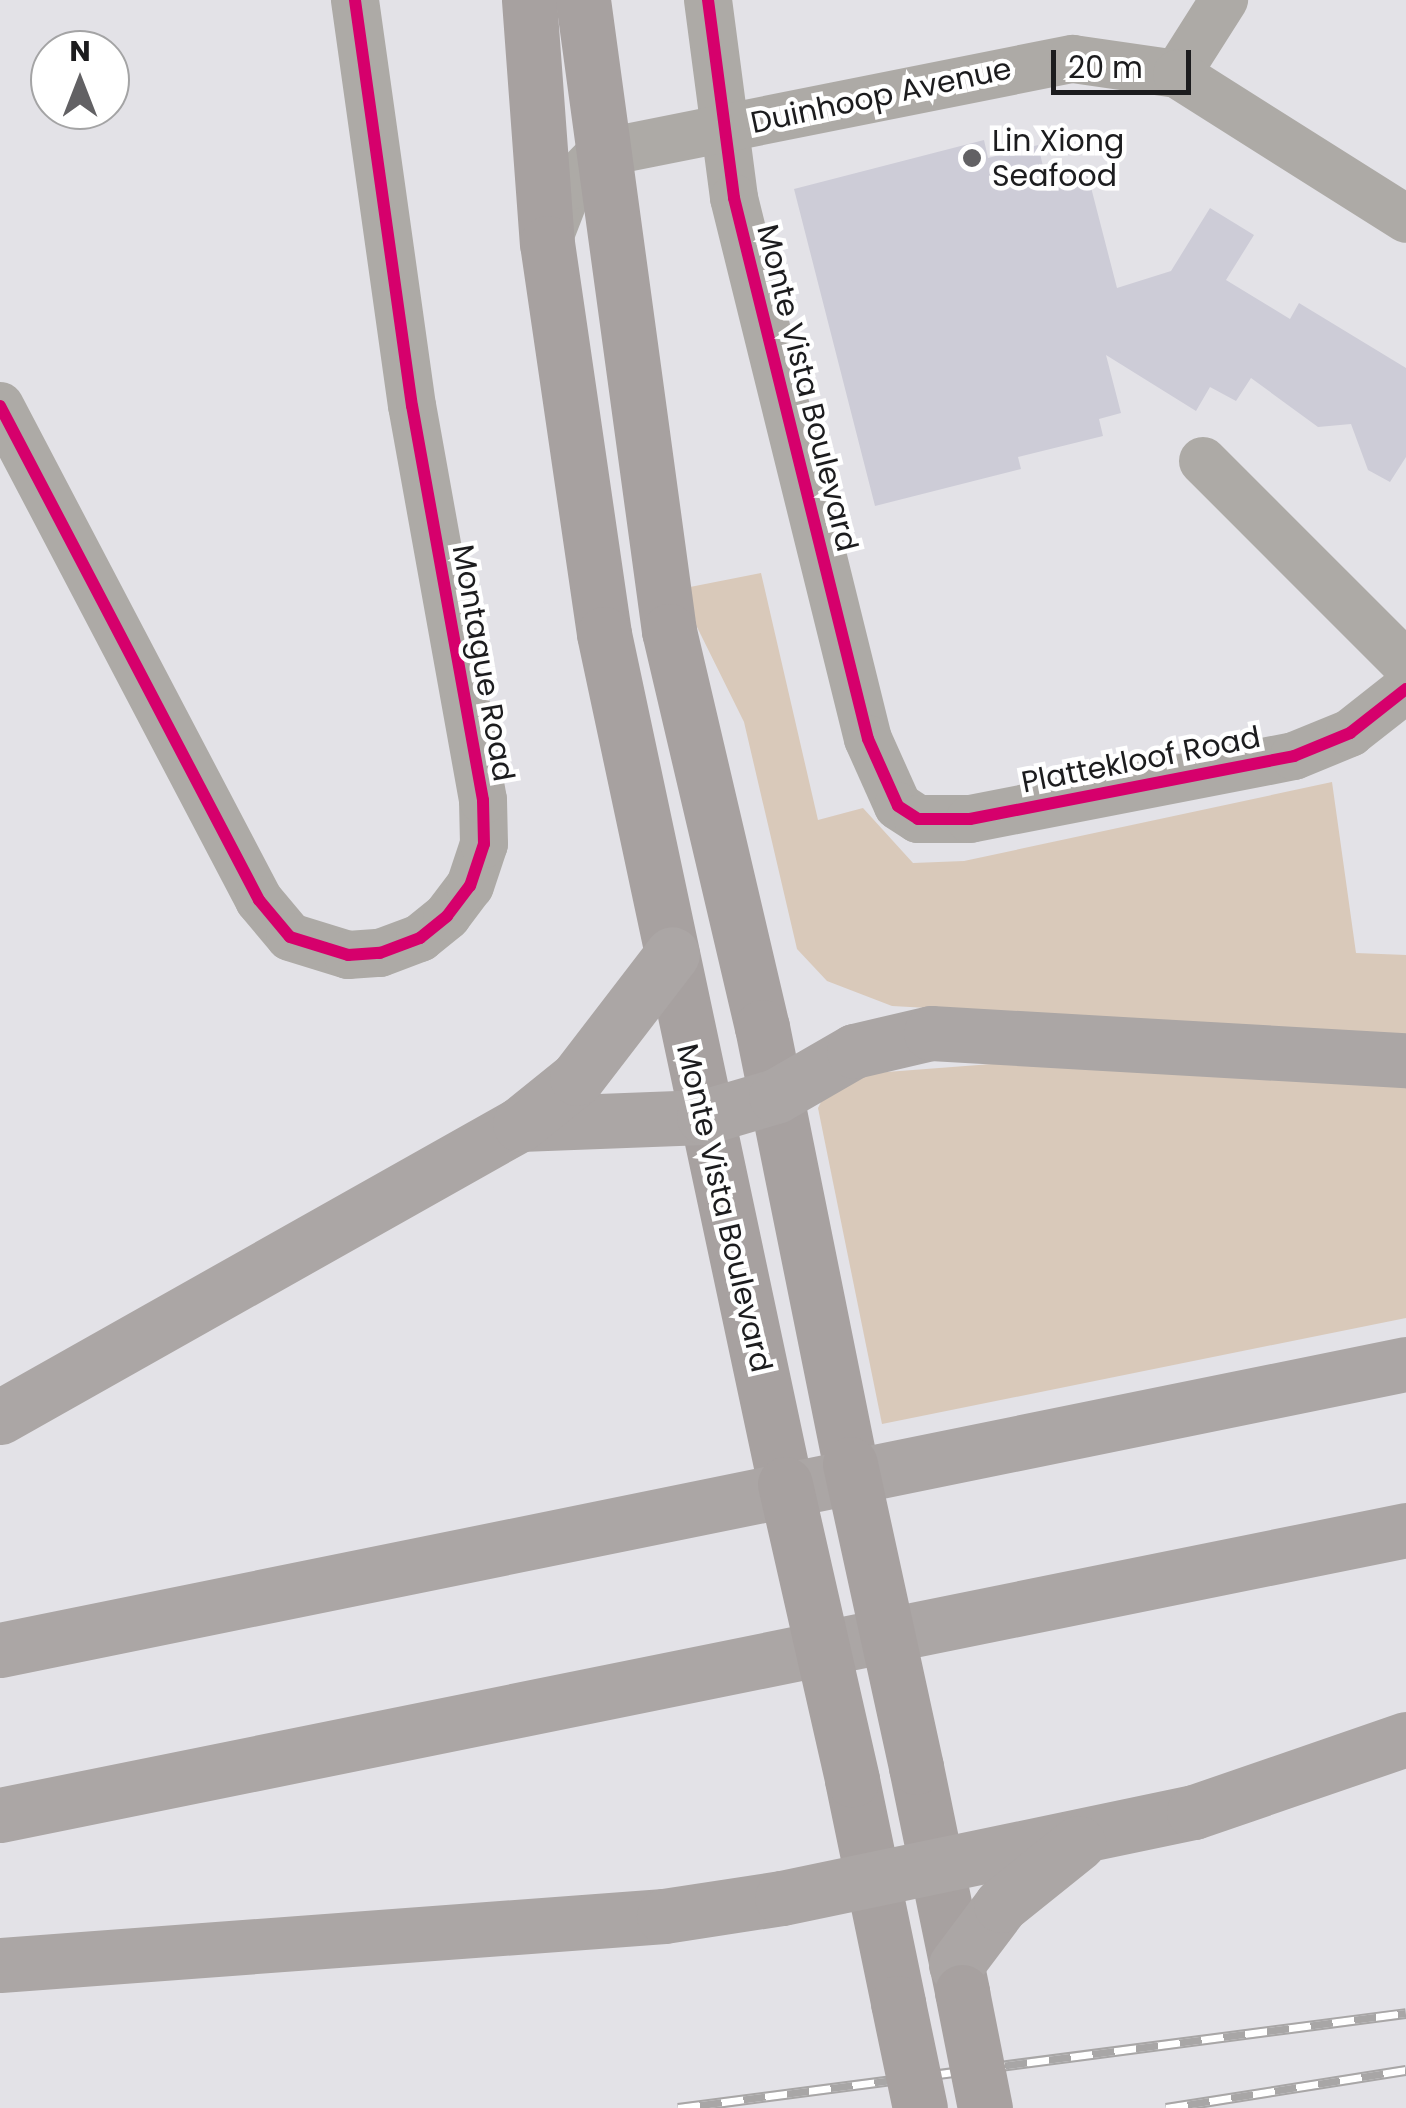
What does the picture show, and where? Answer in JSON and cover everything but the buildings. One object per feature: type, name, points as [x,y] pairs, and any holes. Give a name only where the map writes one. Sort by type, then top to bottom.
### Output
[{"type":"highway","points":[[0,1417],[520,1124],[577,1078],[672,954]]},
{"type":"highway","points":[[520,1124],[704,1117],[776,1096],[854,1052],[930,1033],[1406,1060]]},
{"type":"highway","points":[[0,1650],[1406,1364]]},
{"type":"highway","points":[[0,1815],[1406,1530]]},
{"type":"highway","points":[[0,1965],[664,1916],[871,1878],[936,1861],[1084,1838],[1194,1812],[1406,1739]]},
{"type":"highway","points":[[959,1978],[1001,1905],[1084,1838]]},
{"type":"main road","name":"Monte Vista Boulevard","points":[[528,0],[547,243],[604,634],[704,1117],[852,1780],[920,2108]]},
{"type":"main road","points":[[583,0],[669,631],[776,1096],[825,1350],[936,1861],[985,2108]]},
{"type":"street","name":"Montague Road","points":[[0,406],[259,900],[290,937],[348,955],[380,952],[420,938],[447,916],[470,886],[484,844],[483,800],[412,406],[355,0]]},
{"type":"street","name":"Monte Vista Boulevard","points":[[708,0],[722,130],[884,782]]},
{"type":"street","points":[[1177,74],[1224,0]]},
{"type":"street","name":"Duinhoop Avenue","points":[[601,153],[1051,61],[1118,60],[1177,74],[1406,219]]},
{"type":"street","points":[[547,243],[569,186],[601,153]]},
{"type":"street","points":[[1203,461],[1406,664]]},
{"type":"street","name":"Plattekloof Road","points":[[884,782],[898,806],[918,819],[970,820],[1294,756],[1350,733],[1406,689]]},
{"type":"shaded area","points":[[761,573],[818,820],[863,808],[913,863],[964,861],[1332,782],[1356,953],[1406,955],[1406,1035],[892,1006],[827,981],[797,949],[744,722],[696,625],[690,587]]},
{"type":"shaded area","points":[[1018,1062],[1406,1080],[1406,1318],[882,1424],[818,1108],[834,1076]]},
{"type":"railway","points":[[678,2108],[1406,2013]]},
{"type":"railway","points":[[1166,2108],[1406,2070]]},
{"type":"cycle path","points":[[0,406],[259,900],[290,937],[348,955],[380,953],[420,938],[447,916],[470,886],[484,844],[483,800],[412,406],[355,0]]},
{"type":"cycle path","points":[[708,0],[734,198],[868,739],[898,806],[918,819],[970,819],[1294,756],[1350,733],[1406,689]]},
{"type":"place","name":"Lin Xiong Seafood","points":[[972,158]]}]
